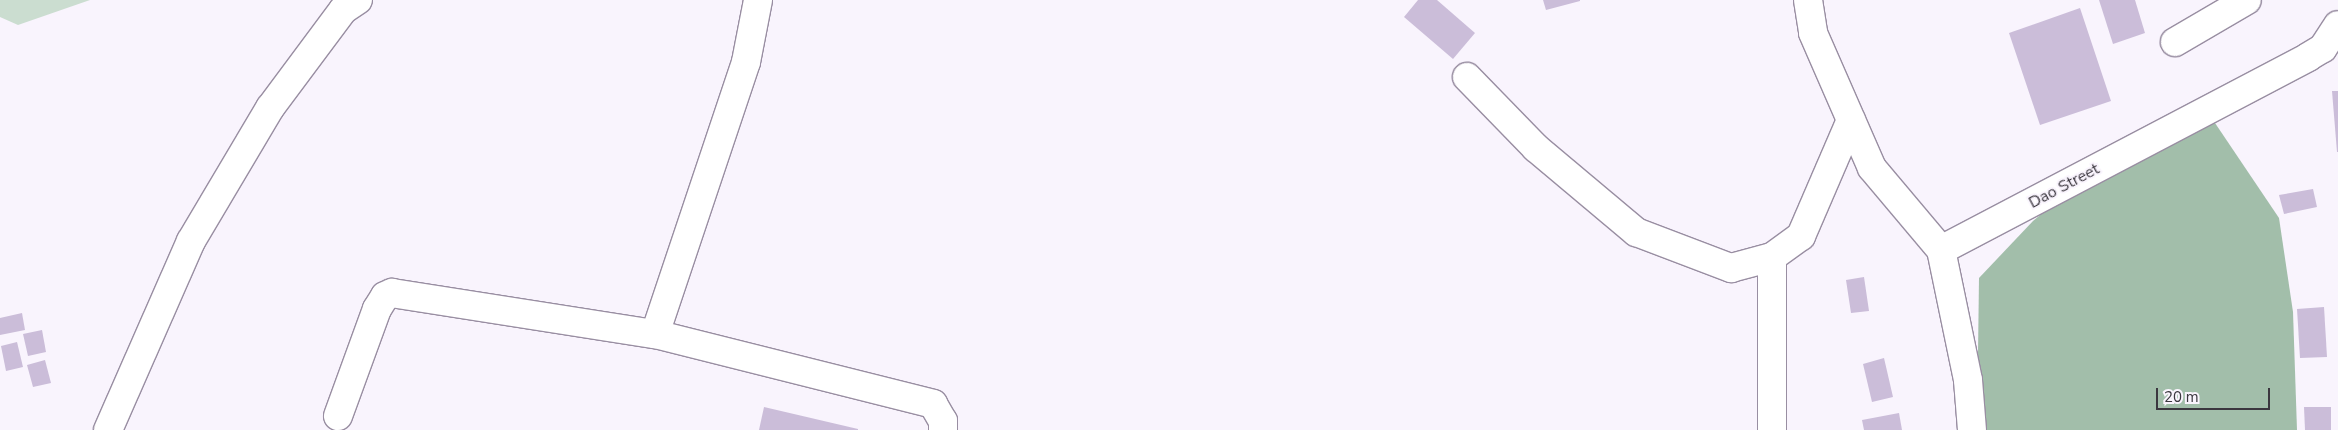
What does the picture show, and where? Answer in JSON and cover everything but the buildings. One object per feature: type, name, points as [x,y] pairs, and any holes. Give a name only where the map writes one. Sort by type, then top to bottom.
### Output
[{"type":"street","points":[[655,334],[746,62],[758,0]]},
{"type":"street","points":[[1808,0],[1813,33],[1872,168],[1941,250],[1968,380],[1972,430]]},
{"type":"street","points":[[2175,42],[2247,0]]},
{"type":"street","points":[[108,430],[190,241],[270,108],[346,3]]},
{"type":"street","name":"Dao Street","points":[[1941,250],[2308,57],[2323,48],[2338,25]]},
{"type":"street","points":[[1467,77],[1536,148],[1636,232],[1731,268],[1772,257],[1801,236],[1851,120]]},
{"type":"street","points":[[1772,257],[1772,430]]},
{"type":"street","points":[[338,416],[378,308],[385,296],[392,293],[655,334],[933,404],[943,421],[943,430]]},
{"type":"shaded area","points":[[0,0],[90,0],[18,25],[0,17]]},
{"type":"shaded area","points":[[2215,123],[2279,218],[2293,312],[2297,430],[1983,430],[1978,354],[1979,278],[2033,221],[2085,177],[2129,156]]}]
